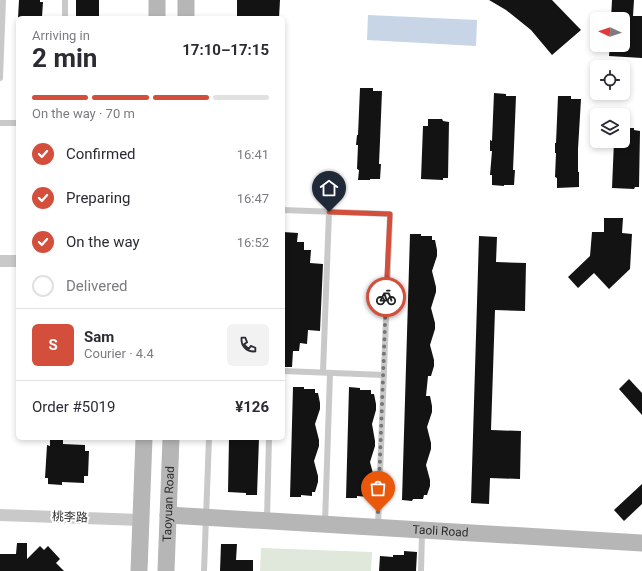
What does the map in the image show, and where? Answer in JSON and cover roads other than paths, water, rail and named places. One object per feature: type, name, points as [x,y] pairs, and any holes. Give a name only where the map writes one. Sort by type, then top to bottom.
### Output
[{"type":"street","points":[[157,0],[157,16]]},
{"type":"street","points":[[186,0],[186,16]]},
{"type":"street","points":[[0,261],[16,261]]},
{"type":"street","points":[[139,571],[144,440]]},
{"type":"street","name":"Taoyuan Road","points":[[166,571],[171,440]]},
{"type":"street","name":"桃李路","points":[[0,515],[141,520]]},
{"type":"street","name":"Taoli Road","points":[[168,515],[642,543]]},
{"type":"lane","points":[[0,78],[3,0]]},
{"type":"lane","points":[[65,16],[66,0]]},
{"type":"lane","points":[[0,123],[16,124]]},
{"type":"lane","points":[[285,210],[390,214],[378,528]]},
{"type":"lane","points":[[323,372],[329,212]]},
{"type":"lane","points":[[285,371],[384,375]]},
{"type":"lane","points":[[325,525],[330,373]]},
{"type":"lane","points":[[204,571],[209,440]]},
{"type":"lane","points":[[266,521],[269,440]]},
{"type":"lane","points":[[421,571],[422,530]]},
{"type":"water","points":[[368,15],[477,20],[476,46],[367,40]]}]
